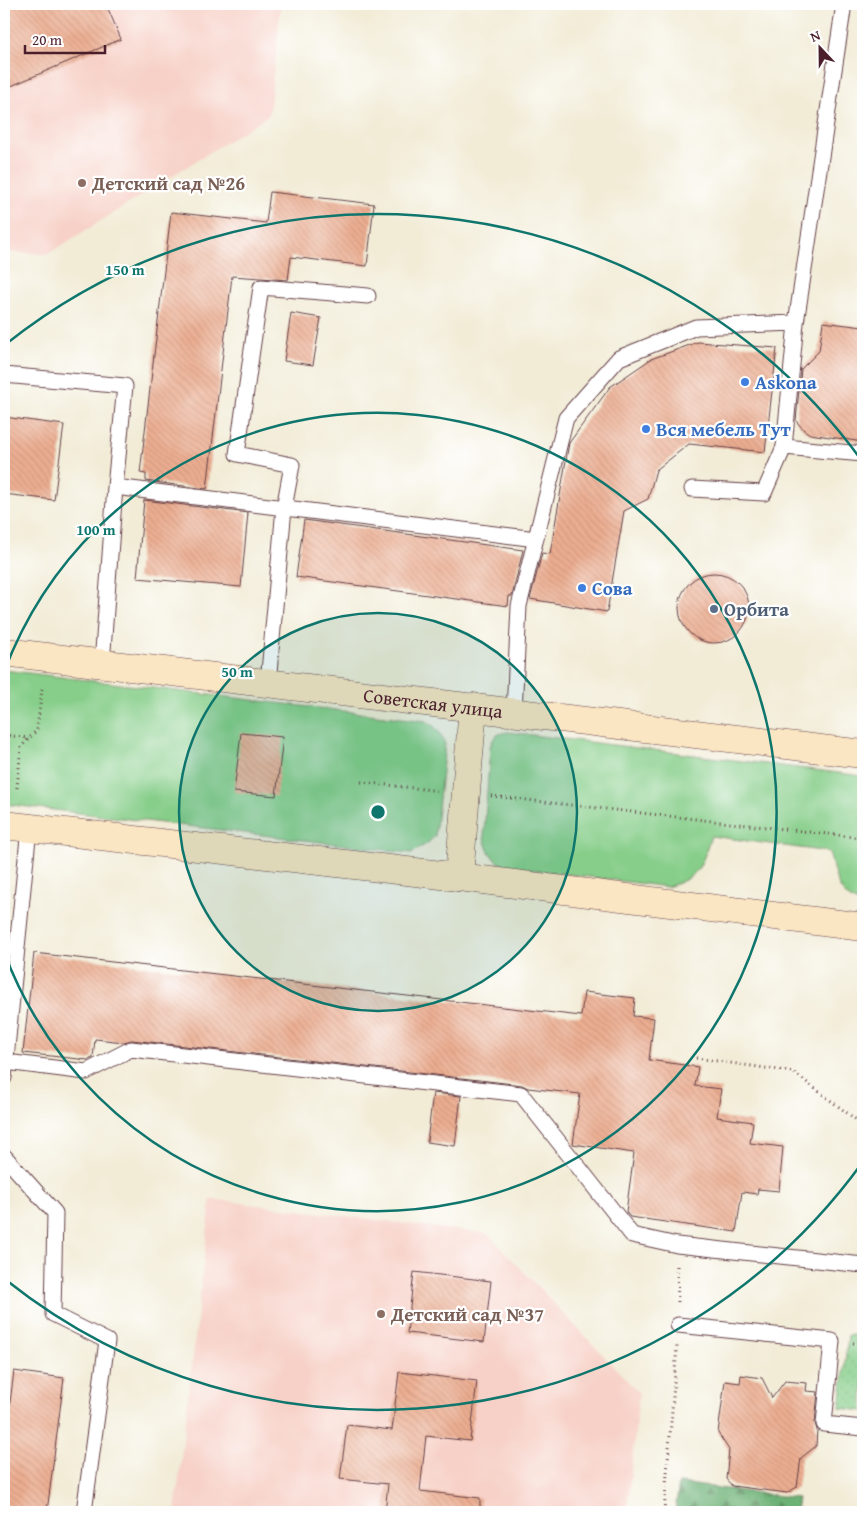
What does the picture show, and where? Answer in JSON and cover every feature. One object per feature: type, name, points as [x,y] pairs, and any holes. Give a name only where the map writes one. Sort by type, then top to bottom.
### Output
[{"type":"street","name":"Советская улица","points":[[4,652],[863,754]]},
{"type":"street","points":[[459,877],[473,708]]},
{"type":"street","points":[[17,827],[459,877],[863,927]]},
{"type":"lane","points":[[692,489],[764,494],[784,447],[796,323],[844,4]]},
{"type":"lane","points":[[268,683],[284,508],[292,464],[237,454],[261,287],[368,296]]},
{"type":"lane","points":[[514,713],[519,606],[566,418],[619,358],[696,327],[796,323]]},
{"type":"lane","points":[[4,375],[125,386],[115,487],[102,664]]},
{"type":"lane","points":[[784,447],[863,454]]},
{"type":"lane","points":[[115,487],[536,539]]},
{"type":"lane","points":[[4,1078],[17,827]]},
{"type":"lane","points":[[6,1062],[86,1072],[131,1049],[521,1094],[632,1235],[677,1245],[863,1265]]},
{"type":"lane","points":[[4,1156],[55,1213],[52,1314],[107,1341],[84,1512]]},
{"type":"lane","points":[[678,1325],[832,1341],[824,1424],[863,1428]]},
{"type":"path","points":[[16,788],[21,747],[37,730],[42,689]]},
{"type":"path","points":[[4,735],[29,738]]},
{"type":"path","points":[[361,782],[863,838]]},
{"type":"path","points":[[696,1058],[793,1072],[863,1125]]},
{"type":"path","points":[[664,1512],[678,1325],[677,1245]]},
{"type":"shaded area","name":"Детский сад №26","points":[[4,4],[281,4],[269,115],[48,254],[4,252]]},
{"type":"shaded area","name":"Детский сад №37","points":[[211,1199],[488,1234],[639,1393],[627,1512],[175,1512]]},
{"type":"green space","points":[[4,670],[426,721],[438,731],[445,744],[435,836],[428,843],[411,853],[4,804]]},
{"type":"green space","points":[[508,732],[863,776],[863,905],[854,901],[842,891],[838,884],[829,852],[711,836],[705,856],[693,875],[667,887],[504,866],[491,854],[484,837],[490,747],[496,736]]},
{"type":"green space","points":[[848,1335],[863,1336],[863,1411],[840,1408]]},
{"type":"green space","points":[[679,1483],[798,1498],[796,1512],[675,1512]]},
{"type":"building","points":[[4,4],[106,4],[121,39],[4,89]]},
{"type":"building","points":[[270,192],[374,204],[367,266],[291,257],[288,280],[232,276],[207,489],[146,481],[146,474],[140,473],[171,212],[266,223]]},
{"type":"building","points":[[291,313],[321,318],[313,365],[284,361]]},
{"type":"building","points":[[823,322],[863,327],[863,442],[810,434],[796,421],[801,369],[819,351]]},
{"type":"building","points":[[698,342],[777,348],[765,452],[689,444],[656,470],[648,499],[624,511],[607,612],[530,599],[542,553],[550,554],[569,443],[610,387],[651,359]]},
{"type":"building","points":[[4,417],[64,425],[54,500],[4,494]]},
{"type":"building","points":[[144,500],[248,513],[241,587],[137,578]]},
{"type":"building","points":[[304,520],[523,550],[512,596],[509,596],[508,606],[296,577]]},
{"type":"building","name":"Орбита","points":[[714,573],[733,579],[743,589],[749,608],[743,627],[733,637],[714,643],[695,637],[685,627],[679,608],[685,589],[695,579]]},
{"type":"building","points":[[241,733],[283,737],[276,796],[234,792]]},
{"type":"building","points":[[34,953],[581,1016],[584,992],[635,998],[633,1016],[654,1018],[649,1060],[698,1067],[695,1086],[721,1089],[717,1117],[753,1122],[750,1143],[783,1147],[779,1191],[758,1189],[757,1194],[742,1192],[736,1232],[630,1217],[626,1212],[634,1153],[573,1144],[580,1094],[528,1088],[522,1085],[132,1040],[124,1042],[95,1039],[93,1058],[88,1060],[23,1053]]},
{"type":"building","points":[[433,1093],[461,1096],[455,1146],[427,1142]]},
{"type":"building","points":[[414,1272],[491,1281],[484,1342],[407,1333]]},
{"type":"building","points":[[14,1371],[64,1378],[47,1512],[4,1512],[4,1450]]},
{"type":"building","points":[[399,1372],[477,1381],[470,1441],[426,1436],[420,1491],[480,1498],[480,1512],[385,1512],[388,1484],[340,1479],[347,1425],[392,1430]]},
{"type":"building","points":[[741,1375],[762,1378],[772,1398],[785,1381],[807,1383],[806,1391],[818,1392],[815,1423],[817,1430],[816,1446],[801,1458],[797,1487],[787,1493],[732,1486],[726,1479],[729,1450],[718,1433],[725,1381],[740,1383]]},
{"type":"place","name":"Детский сад №26","points":[[82,183]]},
{"type":"place","name":"Askona","points":[[745,382]]},
{"type":"place","name":"Вся мебель Тут","points":[[646,429]]},
{"type":"place","name":"Сова","points":[[582,588]]},
{"type":"place","name":"Орбита","points":[[714,609]]},
{"type":"place","name":"Детский сад №37","points":[[381,1314]]}]
